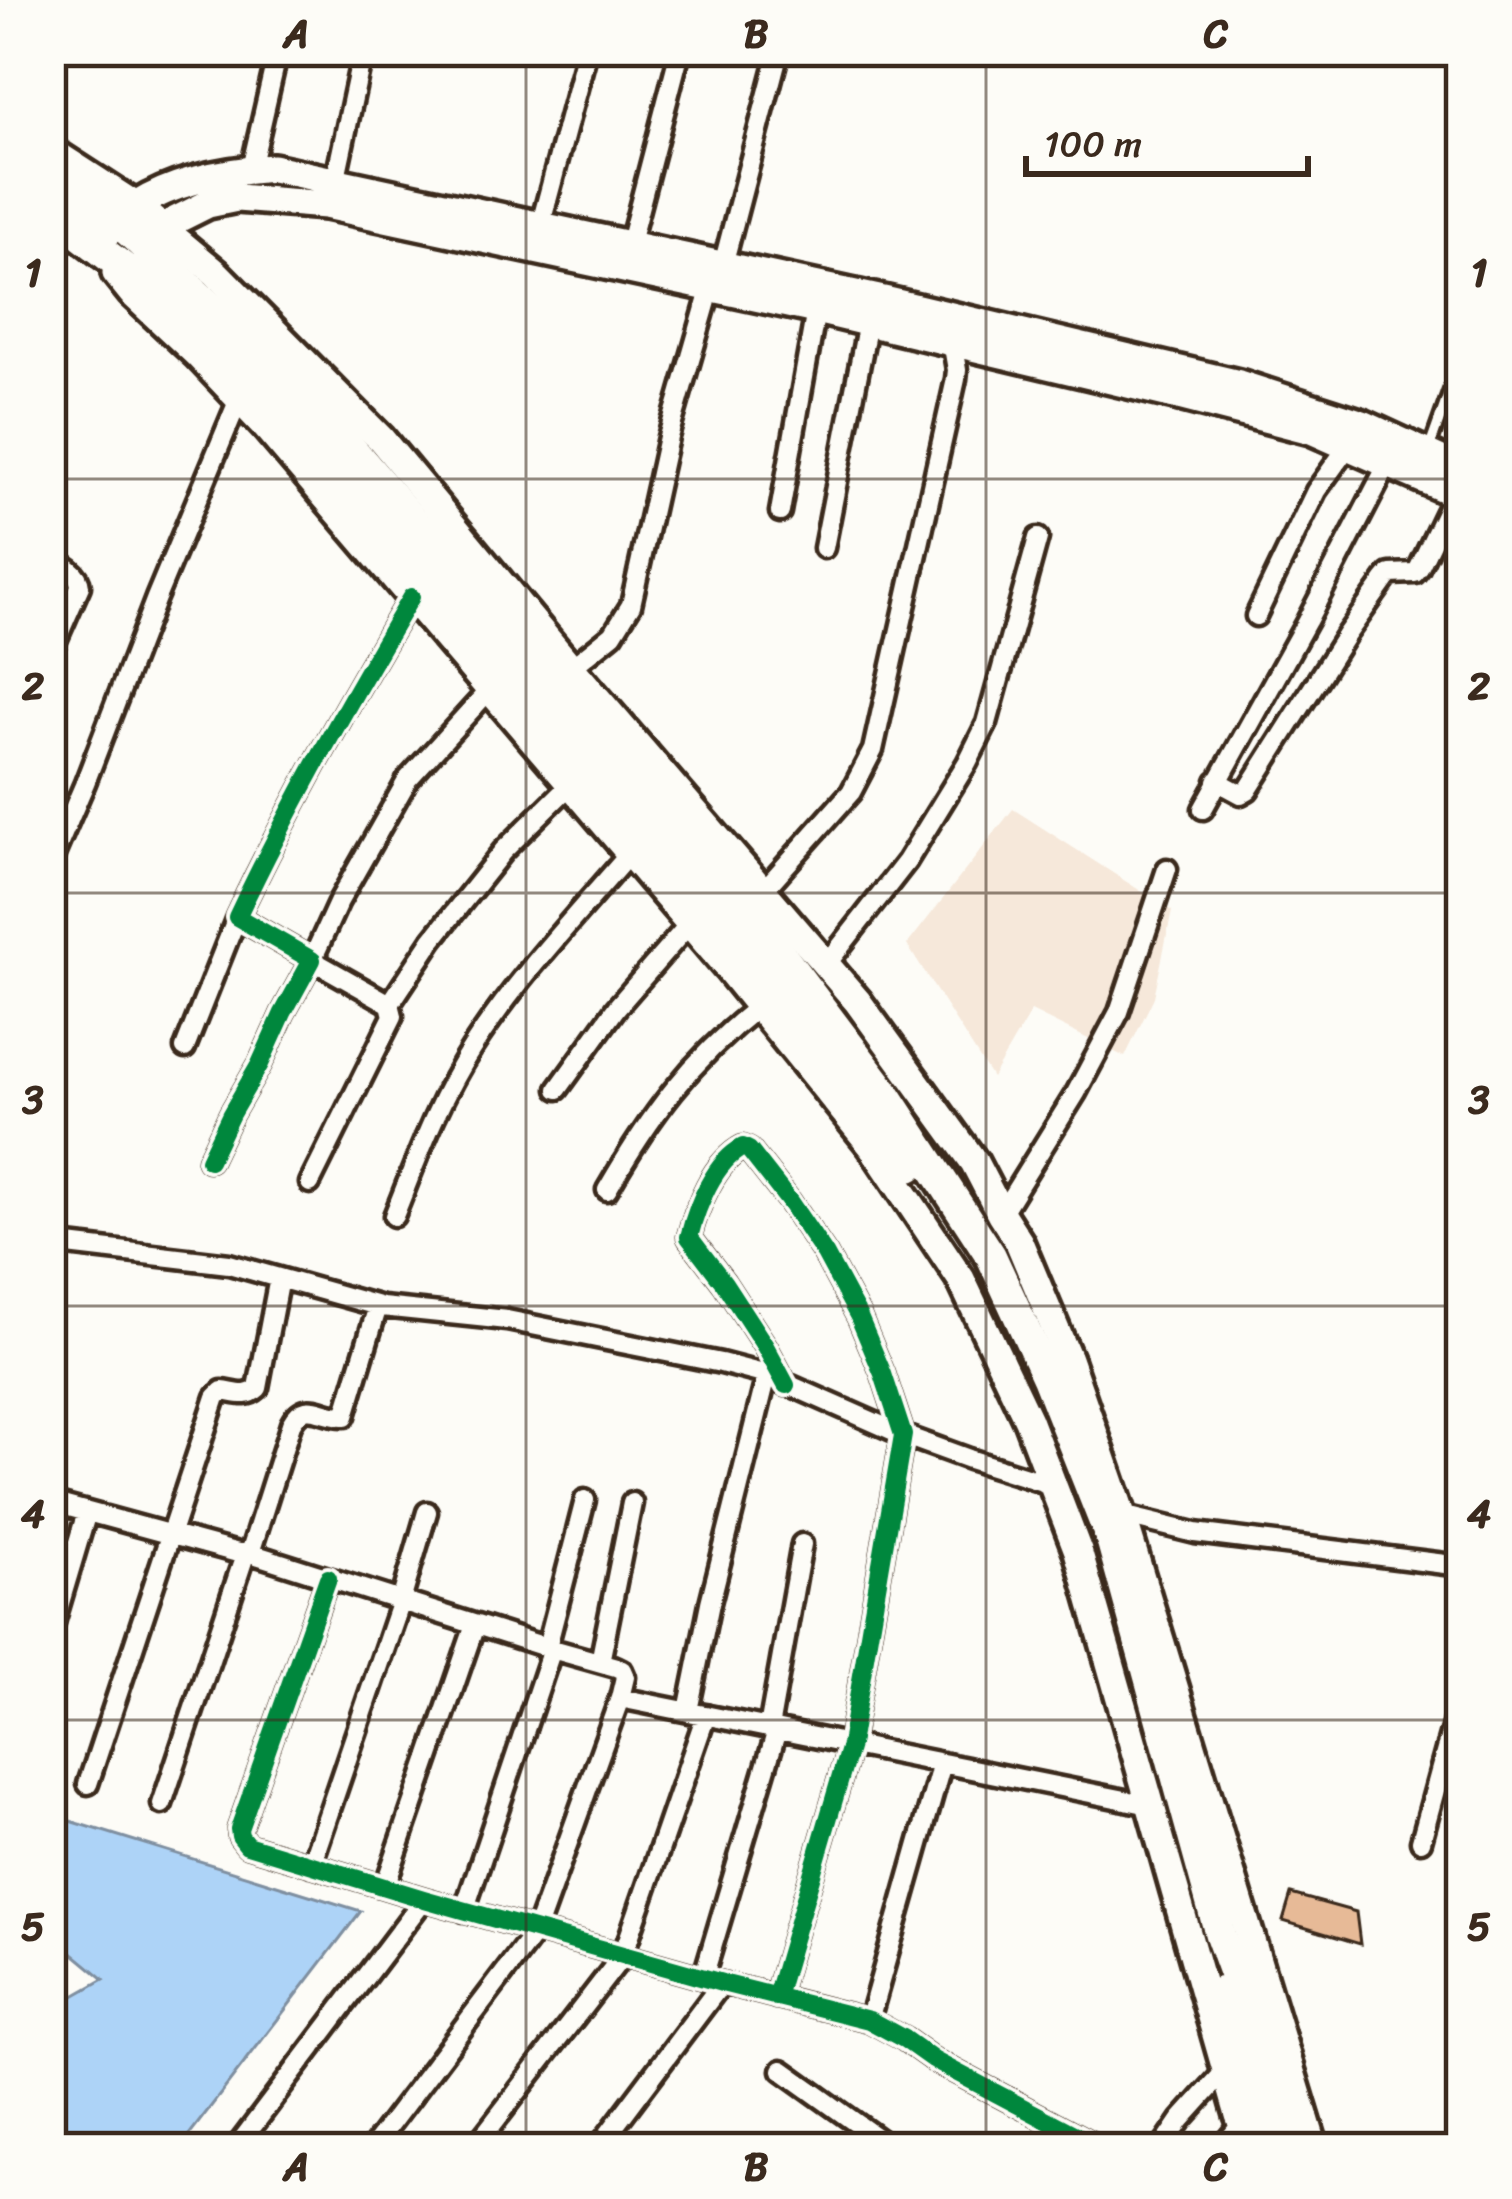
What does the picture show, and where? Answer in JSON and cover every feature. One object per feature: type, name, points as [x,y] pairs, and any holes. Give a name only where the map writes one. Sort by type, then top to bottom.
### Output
[{"type":"main road","points":[[51,151],[114,227],[143,246],[302,391],[763,931],[885,1093],[991,1256],[1047,1378],[1112,1541],[1220,1935],[1297,2148]]},
{"type":"main road","points":[[114,227],[191,181],[273,168],[302,188],[429,226],[889,301],[1239,384],[1423,465],[1459,486]]},
{"type":"main road","points":[[51,171],[90,196],[114,227],[133,292],[239,399],[759,1006],[872,1146],[961,1279],[1028,1420],[1078,1551],[1247,2136]]},
{"type":"main road","points":[[143,246],[208,204],[335,182],[629,247],[816,310],[1311,430],[1356,435],[1388,464],[1423,465]]},
{"type":"main road","points":[[65,212],[114,227],[143,246],[216,273],[381,439],[858,1002],[974,1162],[1019,1242],[1068,1359],[1122,1514],[1314,2148]]},
{"type":"main road","points":[[143,246],[176,308],[282,410],[747,948],[888,1136],[979,1272],[1045,1408],[1094,1543],[1265,2148]]},
{"type":"street","points":[[250,169],[278,51]]},
{"type":"street","points":[[335,182],[363,51]]},
{"type":"street","points":[[540,227],[587,51]]},
{"type":"street","points":[[629,247],[680,51]]},
{"type":"street","points":[[571,668],[613,634],[631,605],[668,437],[779,51]]},
{"type":"street","points":[[51,190],[65,212]]},
{"type":"street","points":[[780,512],[816,310]]},
{"type":"street","points":[[824,548],[868,322]]},
{"type":"street","points":[[763,891],[851,792],[873,750],[958,370],[952,341]]},
{"type":"street","points":[[51,862],[239,399]]},
{"type":"street","points":[[1256,616],[1316,491],[1356,435]]},
{"type":"street","points":[[1203,809],[1388,464]]},
{"type":"street","points":[[1217,781],[1241,794],[1248,790],[1385,580],[1390,574],[1415,573],[1419,568],[1459,486]]},
{"type":"street","points":[[826,965],[907,861],[987,723],[1038,538]]},
{"type":"street","points":[[51,559],[74,572],[80,586],[51,652]]},
{"type":"street","points":[[184,1048],[262,863],[411,597]]},
{"type":"street","points":[[209,1160],[339,902],[408,779],[490,689]]},
{"type":"street","points":[[390,1004],[464,898],[503,851],[571,784]]},
{"type":"street","points":[[394,1216],[442,1100],[470,1050],[630,853]]},
{"type":"street","points":[[1000,1214],[1076,1094],[1119,1012],[1167,869]]},
{"type":"street","points":[[237,917],[390,1004],[393,1016],[310,1183]]},
{"type":"street","points":[[558,1089],[616,1006],[690,923]]},
{"type":"street","points":[[607,1190],[677,1082],[722,1035],[759,1006]]},
{"type":"street","points":[[776,1997],[850,1745],[903,1435],[872,1345],[825,1254],[743,1147],[729,1156],[712,1181],[689,1237],[766,1346],[786,1384]]},
{"type":"street","points":[[52,1250],[230,1264],[378,1306],[507,1320],[767,1375],[903,1435],[1052,1485]]},
{"type":"street","points":[[88,1784],[216,1396],[222,1390],[252,1394],[258,1388],[279,1278]]},
{"type":"street","points":[[162,1804],[291,1424],[305,1409],[345,1416],[378,1306]]},
{"type":"street","points":[[474,2148],[623,1955],[697,1713],[710,1603],[767,1375]]},
{"type":"street","points":[[464,1911],[549,1648],[585,1500]]},
{"type":"street","points":[[51,1502],[248,1554],[622,1670],[620,1697],[536,1931],[372,2148]]},
{"type":"street","points":[[600,1662],[632,1503]]},
{"type":"street","points":[[51,1633],[87,1512]]},
{"type":"street","points":[[311,1865],[428,1512]]},
{"type":"street","points":[[1122,1514],[1219,1536],[1461,1566]]},
{"type":"street","points":[[609,2144],[712,1981],[773,1729],[802,1544]]},
{"type":"street","points":[[328,1578],[239,1829],[247,1845],[712,1981],[869,2020],[935,2061],[1100,2148]]},
{"type":"street","points":[[385,1886],[475,1624]]},
{"type":"street","points":[[1421,1841],[1461,1695]]},
{"type":"street","points":[[620,1697],[1150,1805]]},
{"type":"street","points":[[869,2020],[942,1763]]},
{"type":"street","points":[[236,2148],[424,1899]]},
{"type":"street","points":[[782,2070],[891,2148]]},
{"type":"street","points":[[1162,2148],[1226,2071]]},
{"type":"street","points":[[1222,2148],[1247,2136]]},
{"type":"lane","points":[[1423,465],[1461,359]]},
{"type":"shaded area","points":[[1013,809],[1172,911],[1154,997],[1125,1057],[1031,1011],[992,1078],[907,945]]},
{"type":"water","points":[[51,1815],[361,1911],[179,2148],[51,2148],[51,2009],[104,1979],[51,1935]]},
{"type":"building","points":[[1291,1894],[1356,1912],[1360,1944],[1283,1921]]},
{"type":"cycle path","points":[[209,1160],[312,960],[237,917],[320,755],[411,597]]},
{"type":"cycle path","points":[[776,1997],[850,1745],[903,1435],[859,1317],[825,1254],[789,1201],[743,1147],[715,1174],[689,1237],[724,1283],[786,1385]]},
{"type":"cycle path","points":[[328,1578],[239,1829],[247,1845],[722,1983],[869,2020],[935,2061],[1100,2148]]}]
